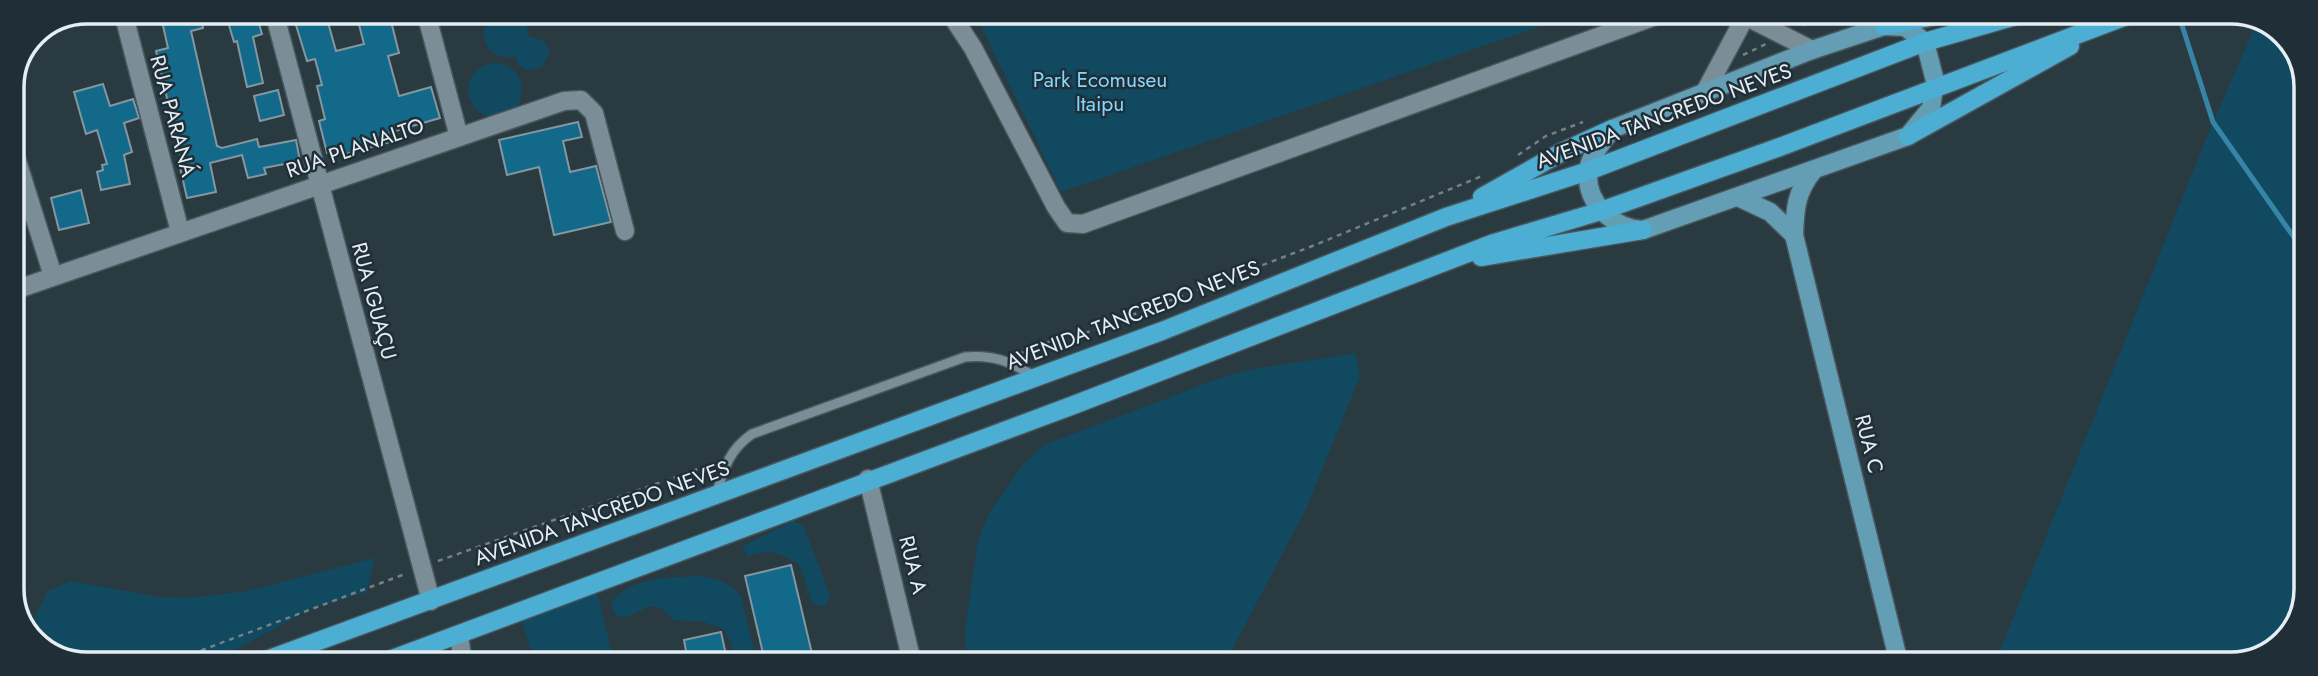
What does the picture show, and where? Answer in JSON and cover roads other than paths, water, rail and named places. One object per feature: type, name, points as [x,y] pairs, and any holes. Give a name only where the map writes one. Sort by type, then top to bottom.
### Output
[{"type":"main road","points":[[1884,26],[1891,24]]},
{"type":"main road","name":"AVENIDA TANCREDO NEVES","points":[[289,652],[1162,331],[1446,216],[1588,171],[1925,42],[1988,24]]},
{"type":"main road","points":[[415,652],[1456,260],[1494,243],[1601,211],[1777,148],[2103,24]]},
{"type":"main road","points":[[1908,136],[2109,24]]},
{"type":"main road","points":[[1446,216],[1562,152],[1612,129]]},
{"type":"main road","points":[[1456,260],[1601,239],[1643,230]]},
{"type":"street","name":"RUA PARANÁ","points":[[125,24],[180,232]]},
{"type":"street","name":"RUA IGUAÇU","points":[[277,24],[430,601]]},
{"type":"street","points":[[429,24],[459,137]]},
{"type":"street","points":[[957,24],[973,48],[1056,207],[1067,223],[1083,224],[1633,24]]},
{"type":"street","points":[[1705,92],[1739,24]]},
{"type":"street","points":[[1759,24],[1812,50]]},
{"type":"street","points":[[1884,26],[1905,27],[1925,42],[1936,86],[1931,108],[1908,136],[1643,230],[1627,229],[1601,211],[1592,200],[1588,171],[1595,152],[1612,129],[1812,50],[1884,26]]},
{"type":"street","name":"RUA PLANALTO","points":[[24,286],[564,101],[582,100],[593,113],[625,232]]},
{"type":"street","name":"RUA C","points":[[1813,171],[1800,187],[1794,235],[1896,652]]},
{"type":"street","points":[[24,184],[53,276]]},
{"type":"street","points":[[1738,197],[1770,212],[1794,235]]},
{"type":"street","name":"RUA A","points":[[868,480],[910,652]]},
{"type":"street","points":[[459,636],[462,652]]},
{"type":"lane","points":[[716,495],[731,453],[736,445],[752,433],[965,357],[985,355],[1004,359],[1035,377]]},
{"type":"waterway","points":[[2182,24],[2213,122],[2293,236]]},
{"type":"park label","name":"Park Ecomuseu Itaipu","points":[[1100,92]]}]
